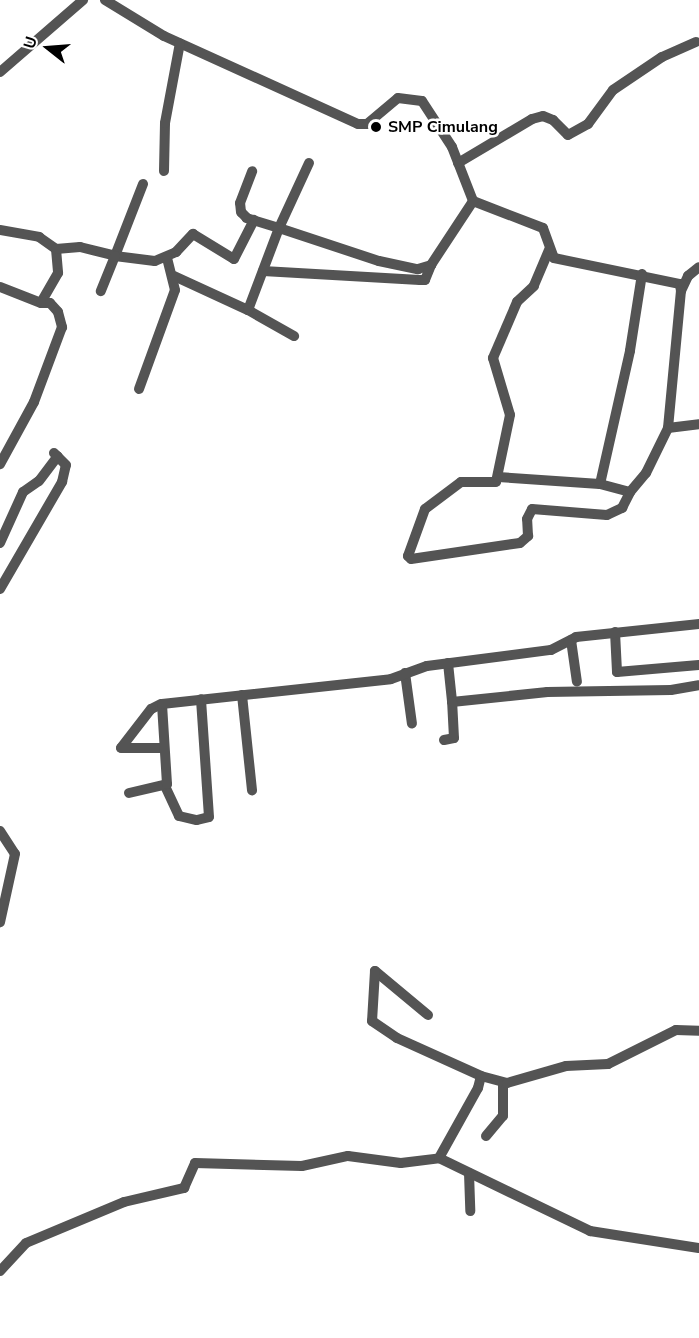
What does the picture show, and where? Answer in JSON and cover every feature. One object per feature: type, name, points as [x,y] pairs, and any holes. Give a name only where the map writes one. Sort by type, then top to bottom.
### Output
[{"type":"street","points":[[0,72],[83,0]]},
{"type":"street","points":[[105,0],[180,43],[358,124],[367,124],[398,98],[415,98],[429,108],[458,164],[473,201],[543,228],[549,250],[554,258],[570,264],[642,274],[680,284],[668,428],[645,473],[630,492],[622,508],[607,515],[532,509],[527,519],[528,536],[520,543],[408,558],[424,510],[460,482],[492,484],[498,477],[510,416],[493,358],[518,300],[534,286],[549,250]]},
{"type":"street","points":[[458,164],[532,119],[543,116],[553,120],[568,135],[588,124],[613,90],[662,57],[698,42]]},
{"type":"street","points":[[164,171],[165,123],[180,43]]},
{"type":"street","points":[[248,310],[279,228],[309,163]]},
{"type":"street","points":[[252,171],[239,207],[244,216],[379,261],[418,269],[431,265]]},
{"type":"street","points":[[101,291],[142,184]]},
{"type":"street","points":[[263,271],[425,280],[431,265],[473,201]]},
{"type":"street","points":[[0,230],[39,237],[56,249],[80,247],[150,262],[167,258],[193,234],[235,259],[254,220]]},
{"type":"street","points":[[41,303],[58,273],[56,249]]},
{"type":"street","points":[[138,389],[173,296],[174,276],[167,258]]},
{"type":"street","points":[[681,291],[688,276],[699,267]]},
{"type":"street","points":[[600,484],[630,351],[642,274]]},
{"type":"street","points":[[174,276],[248,310],[294,336]]},
{"type":"street","points":[[0,287],[41,303],[50,303],[58,312],[62,331],[34,402],[0,464]]},
{"type":"street","points":[[668,428],[699,424]]},
{"type":"street","points":[[0,543],[23,492],[39,481],[56,454],[66,465],[62,482],[0,589]]},
{"type":"street","points":[[498,477],[600,484],[630,492]]},
{"type":"street","points":[[164,748],[122,748],[151,709],[161,704],[391,679],[405,673],[448,663],[542,652],[571,640],[615,632],[699,624]]},
{"type":"street","points":[[615,632],[617,672],[699,665]]},
{"type":"street","points":[[571,640],[577,682]]},
{"type":"street","points":[[444,740],[454,738],[448,663]]},
{"type":"street","points":[[405,673],[412,724]]},
{"type":"street","points":[[452,702],[547,692],[671,690],[699,685]]},
{"type":"street","points":[[242,695],[252,790]]},
{"type":"street","points":[[161,704],[165,786],[179,816],[197,820],[210,816],[201,699]]},
{"type":"street","points":[[129,793],[165,786]]},
{"type":"street","points":[[0,831],[15,854],[0,921]]},
{"type":"street","points":[[428,1015],[375,970],[372,1021],[397,1038],[481,1076],[503,1083],[566,1066],[612,1064],[676,1030],[699,1031]]},
{"type":"street","points":[[440,1158],[478,1088],[481,1076]]},
{"type":"street","points":[[486,1136],[503,1116],[503,1083]]},
{"type":"street","points":[[0,1271],[32,1241],[124,1202],[184,1188],[192,1165],[200,1161],[302,1166],[339,1156],[401,1162],[440,1158],[590,1231],[699,1248]]},
{"type":"street","points":[[469,1173],[470,1211]]},
{"type":"place","name":"SMP Cimulang","points":[[376,127]]}]
